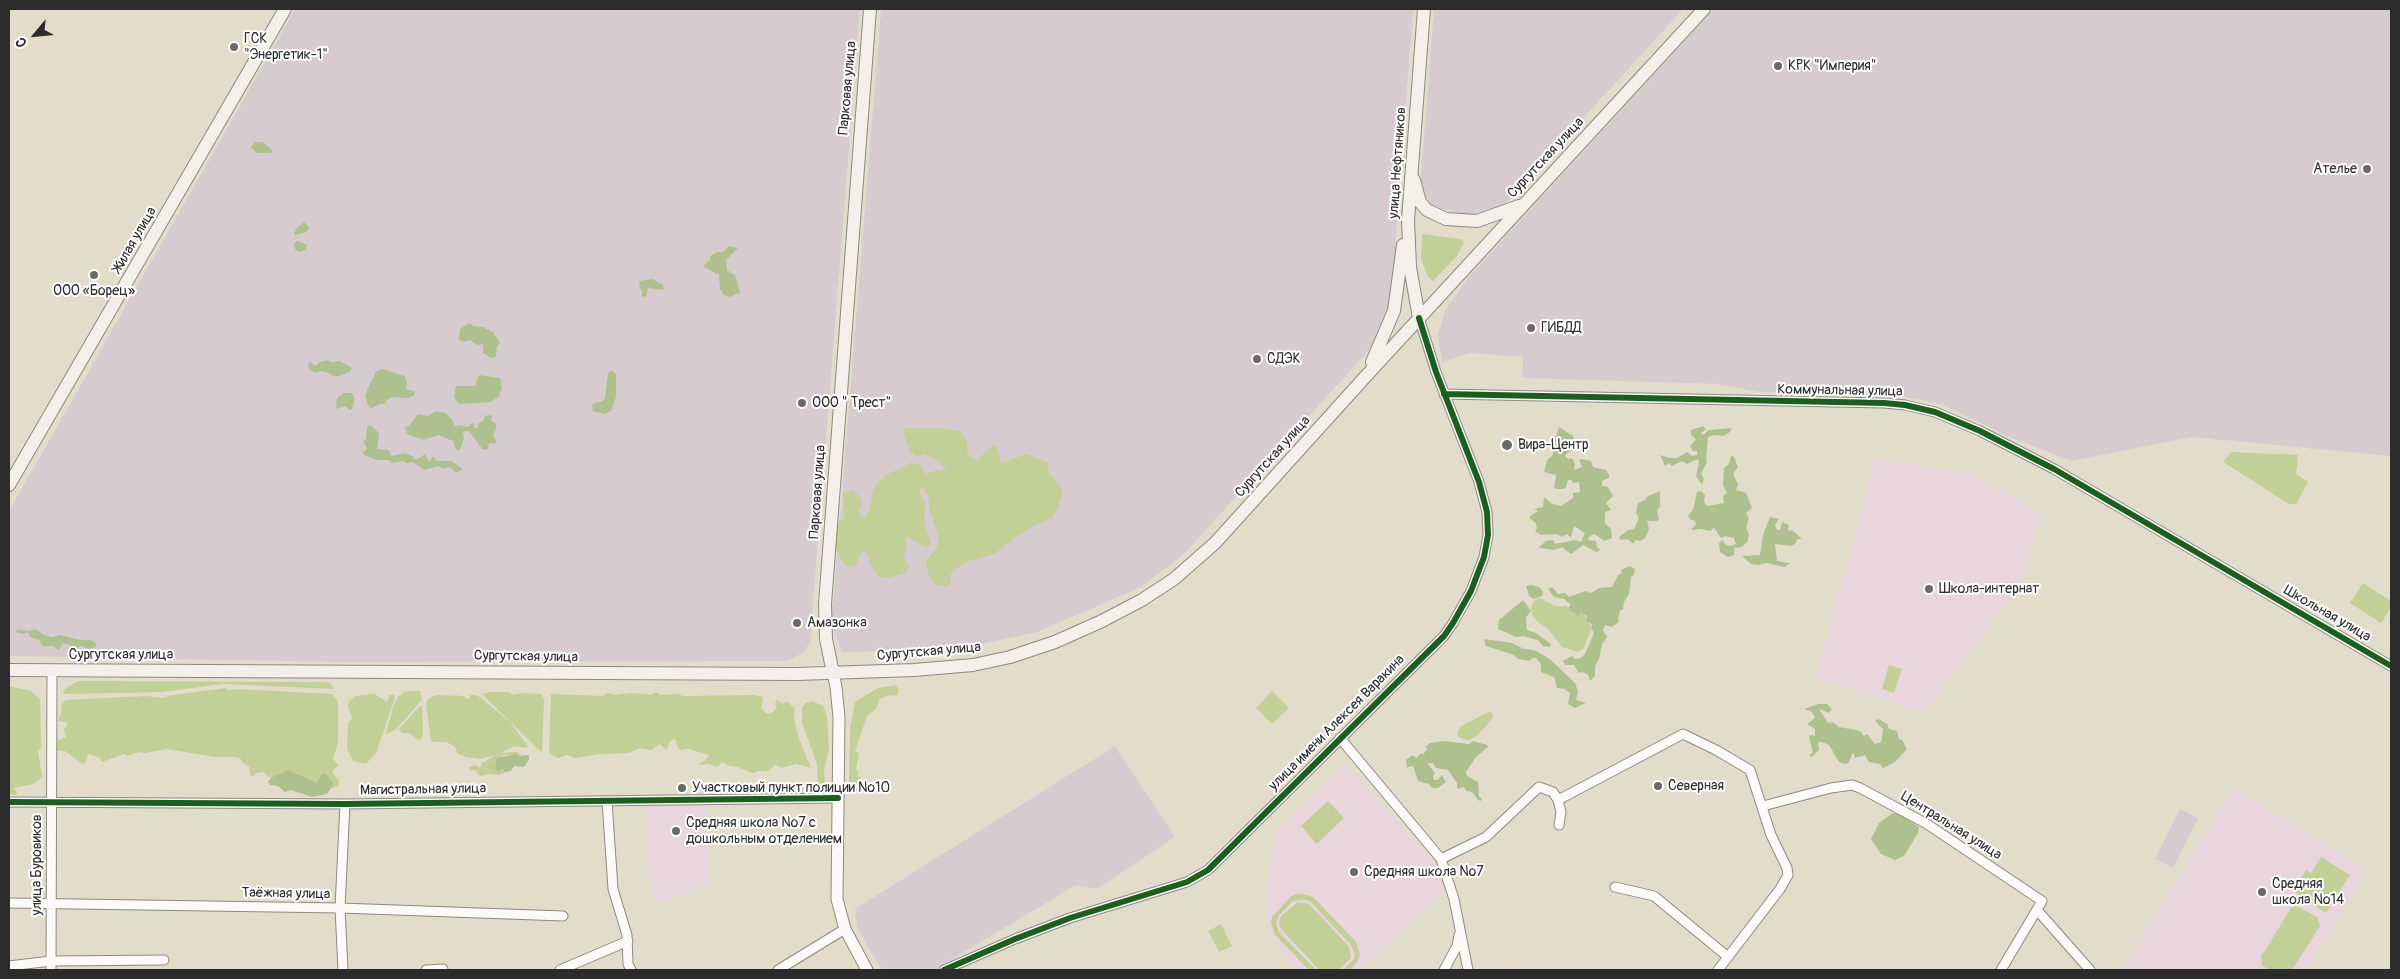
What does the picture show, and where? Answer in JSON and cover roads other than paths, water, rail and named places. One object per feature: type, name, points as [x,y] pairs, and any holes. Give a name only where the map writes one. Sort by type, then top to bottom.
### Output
[{"type":"main road","name":"Жилая улица","points":[[9,485],[285,9]]},
{"type":"main road","name":"Парковая улица","points":[[833,673],[826,639],[825,604],[870,9]]},
{"type":"main road","name":"улица Нефтяников","points":[[1419,318],[1410,267],[1409,193],[1424,9]]},
{"type":"main road","name":"Сургутская улица","points":[[9,670],[833,673],[948,668],[992,662],[1071,636],[1142,600],[1174,579],[1215,543],[1419,318],[1704,9]]},
{"type":"main road","points":[[1412,166],[1415,189],[1420,202],[1427,210],[1446,218],[1477,221],[1495,216],[1526,203]]},
{"type":"main road","points":[[1366,376],[1388,328],[1398,298],[1409,193]]},
{"type":"street","name":"улица имени Алексея Варакина","points":[[944,970],[1015,939],[1070,918],[1198,877],[1208,870],[1444,636],[1462,609],[1484,556],[1488,535],[1487,512],[1479,482],[1444,394],[1419,318]]},
{"type":"street","name":"Коммунальная улица","points":[[1444,394],[1884,403],[1919,407],[1980,431],[2054,469],[2250,585]]},
{"type":"street","name":"Школьная улица","points":[[2250,585],[2391,666]]},
{"type":"street","name":"улица Буровиков","points":[[51,966],[52,670]]},
{"type":"street","name":"Парковая улица","points":[[833,673],[838,700],[837,896],[845,928],[867,970]]},
{"type":"street","points":[[1558,800],[1683,734],[1716,750],[1750,770],[1771,835],[1787,868],[1788,876],[1780,890],[1718,970]]},
{"type":"street","points":[[1340,738],[1441,859],[1448,877],[1468,970]]},
{"type":"street","name":"Центральная улица","points":[[1763,806],[1830,788],[1852,786],[1860,788],[1921,821],[2042,901],[2037,910]]},
{"type":"street","points":[[1441,859],[1486,837],[1539,788],[1553,792],[1558,800],[1561,812],[1559,825]]},
{"type":"street","name":"Магистральная улица","points":[[9,802],[345,804],[838,798]]},
{"type":"street","points":[[607,801],[613,889],[628,941],[628,964],[631,970]]},
{"type":"street","points":[[343,970],[340,908],[345,804]]},
{"type":"street","points":[[1615,887],[1654,896],[1728,957]]},
{"type":"street","name":"Таёжная улица","points":[[9,903],[340,908],[563,916]]},
{"type":"street","points":[[2001,970],[2037,910],[2090,970]]},
{"type":"street","points":[[1444,970],[1457,946],[1459,925]]},
{"type":"street","points":[[778,970],[845,928]]},
{"type":"street","points":[[560,970],[628,941]]},
{"type":"street","points":[[9,966],[51,966],[164,960]]},
{"type":"street","points":[[426,970],[443,969]]},
{"type":"place","name":"ГСК \"Энергетик-1\"","points":[[234,47]]},
{"type":"place","name":"КРК \"Империя\"","points":[[1778,66]]},
{"type":"place","name":"Ателье","points":[[2367,169]]},
{"type":"place","name":"ООО «Борец»","points":[[94,275]]},
{"type":"place","name":"ГИБДД","points":[[1531,328]]},
{"type":"place","name":"СДЭК","points":[[1257,359]]},
{"type":"place","name":"ООО \" Трест\"","points":[[802,403]]},
{"type":"place","name":"Вира-Центр","points":[[1507,445]]},
{"type":"place","name":"Школа-интернат","points":[[1929,589]]},
{"type":"place","name":"Амазонка","points":[[797,623]]},
{"type":"place","name":"Северная","points":[[1658,786]]},
{"type":"place","name":"Участковый пункт полиции №10","points":[[682,788]]},
{"type":"place","name":"Средняя школа №7 с дошкольным отделением","points":[[676,831]]},
{"type":"place","name":"Средняя школа №7","points":[[1354,872]]},
{"type":"place","name":"Средняя школа №14","points":[[2262,892]]}]
